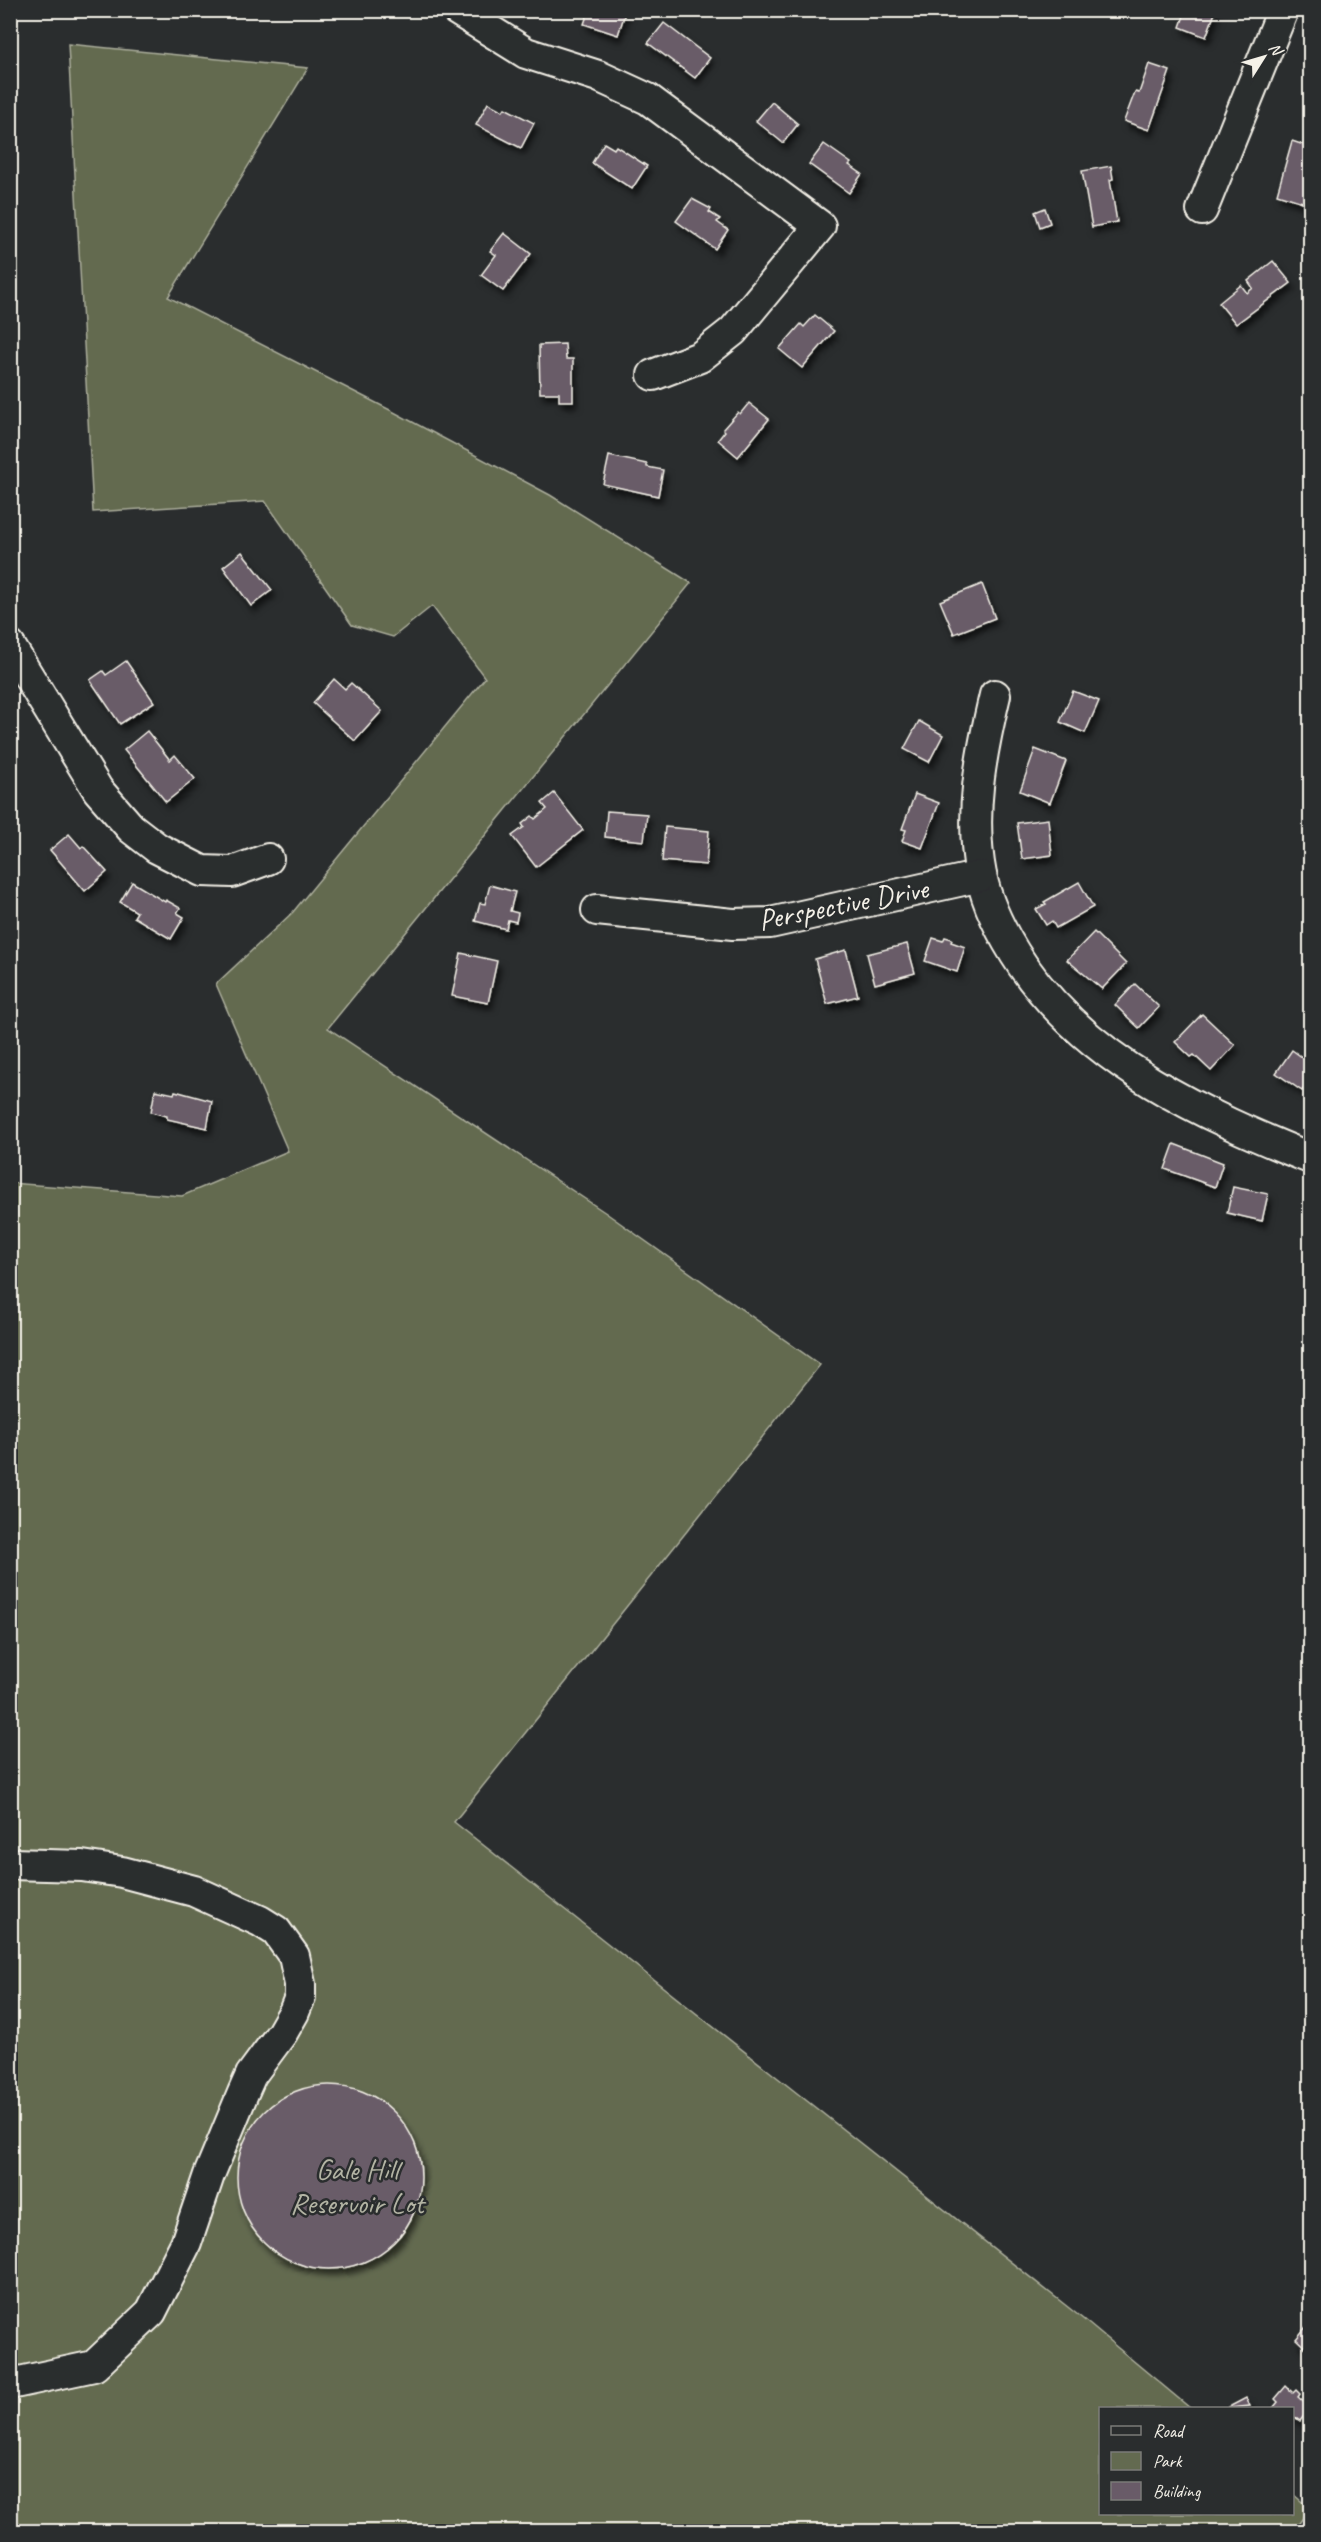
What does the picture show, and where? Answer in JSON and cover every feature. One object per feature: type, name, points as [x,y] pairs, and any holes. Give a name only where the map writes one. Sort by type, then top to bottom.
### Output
[{"type":"street","points":[[457,10],[526,53],[597,76],[648,99],[820,226],[733,331],[700,357],[653,375]]},
{"type":"street","points":[[1202,210],[1283,10]]},
{"type":"street","points":[[10,646],[98,790],[119,816],[137,833],[172,857],[202,871],[232,872],[268,859]]},
{"type":"street","points":[[994,695],[982,751],[976,809],[981,876],[992,911],[1009,945],[1041,990],[1088,1038],[1137,1075],[1164,1091],[1251,1133],[1311,1158]]},
{"type":"street","name":"Perspective Drive","points":[[597,910],[733,924],[770,923],[981,876]]},
{"type":"street","points":[[10,1864],[82,1866],[112,1870],[164,1881],[194,1891],[260,1921],[276,1931],[294,1956],[300,1984],[300,1997],[294,2012],[282,2033],[251,2075],[209,2175],[186,2243],[151,2312],[94,2366],[10,2384]]},
{"type":"green space","name":"Gale Hill Reservoir Lot","points":[[68,44],[308,68],[168,297],[390,410],[550,495],[691,583],[328,1028],[606,1213],[820,1365],[454,1822],[1083,2319],[1189,2407],[1099,2407],[1099,2515],[1294,2515],[1294,2495],[1309,2508],[1293,2531],[11,2531],[10,1183],[182,1196],[288,1151],[216,984],[293,912],[485,678],[432,606],[393,637],[352,625],[265,501],[93,512]]},
{"type":"building","points":[[589,10],[626,10],[618,35],[584,24]]},
{"type":"building","points":[[1186,10],[1216,10],[1206,37],[1180,27]]},
{"type":"building","points":[[664,23],[710,58],[695,78],[648,43]]},
{"type":"building","points":[[1149,64],[1170,71],[1149,130],[1124,121],[1135,92],[1139,93]]},
{"type":"building","points":[[772,102],[798,124],[783,143],[756,121]]},
{"type":"building","points":[[488,103],[503,111],[505,108],[534,123],[521,148],[476,125]]},
{"type":"building","points":[[1292,141],[1310,147],[1309,204],[1277,194]]},
{"type":"building","points":[[604,143],[614,149],[616,146],[647,166],[632,189],[592,163]]},
{"type":"building","points":[[824,144],[851,163],[849,165],[862,174],[849,193],[809,164]]},
{"type":"building","points":[[1111,166],[1113,179],[1110,180],[1117,222],[1092,227],[1082,171]]},
{"type":"building","points":[[692,199],[711,209],[709,212],[720,219],[717,222],[728,230],[715,249],[676,221]]},
{"type":"building","points":[[1045,208],[1050,223],[1040,227],[1035,212]]},
{"type":"building","points":[[504,233],[531,254],[503,291],[481,275],[496,255],[490,251]]},
{"type":"building","points":[[1273,261],[1291,283],[1236,324],[1219,303],[1241,285],[1247,293],[1253,288],[1248,281]]},
{"type":"building","points":[[815,315],[834,331],[802,368],[779,349],[801,324],[804,327]]},
{"type":"building","points":[[565,344],[566,359],[573,359],[573,401],[559,401],[559,393],[540,393],[539,345]]},
{"type":"building","points":[[749,403],[769,419],[738,457],[718,440],[725,431],[723,429]]},
{"type":"building","points":[[609,456],[663,470],[658,496],[603,484]]},
{"type":"building","points":[[242,552],[272,590],[251,606],[223,567]]},
{"type":"building","points":[[982,584],[995,618],[954,634],[940,601]]},
{"type":"building","points":[[126,661],[154,702],[120,724],[90,680],[103,671],[106,675]]},
{"type":"building","points":[[334,679],[345,689],[351,683],[382,711],[355,741],[313,703]]},
{"type":"building","points":[[1073,691],[1099,701],[1085,733],[1060,722]]},
{"type":"building","points":[[919,721],[943,735],[929,762],[904,749]]},
{"type":"building","points":[[147,731],[170,760],[175,755],[195,779],[166,802],[124,750]]},
{"type":"building","points":[[1035,749],[1066,761],[1050,803],[1020,791]]},
{"type":"building","points":[[554,793],[583,830],[536,867],[512,836],[524,827],[522,824],[532,816],[535,819],[547,809],[542,803]]},
{"type":"building","points":[[915,794],[939,803],[922,848],[902,841],[906,830],[902,829]]},
{"type":"building","points":[[607,811],[647,814],[644,841],[605,837]]},
{"type":"building","points":[[1048,819],[1052,855],[1022,859],[1017,823]]},
{"type":"building","points":[[665,827],[709,831],[706,865],[662,861]]},
{"type":"building","points":[[69,834],[107,872],[85,891],[50,850]]},
{"type":"building","points":[[132,882],[165,902],[166,900],[180,908],[177,913],[184,917],[171,939],[134,917],[137,912],[120,902]]},
{"type":"building","points":[[1079,882],[1093,907],[1056,928],[1052,921],[1046,925],[1036,909]]},
{"type":"building","points":[[490,885],[515,892],[510,911],[518,913],[516,922],[508,920],[506,929],[475,921],[480,903],[485,904]]},
{"type":"building","points":[[1094,932],[1126,964],[1102,989],[1067,960]]},
{"type":"building","points":[[945,937],[965,947],[957,972],[925,961],[933,938],[943,941]]},
{"type":"building","points":[[907,944],[915,973],[875,984],[867,954]]},
{"type":"building","points":[[846,950],[858,996],[827,1004],[815,959]]},
{"type":"building","points":[[461,953],[497,961],[488,1003],[452,996]]},
{"type":"building","points":[[1135,984],[1159,1007],[1139,1028],[1115,1005]]},
{"type":"building","points":[[1202,1014],[1235,1045],[1211,1071],[1175,1042]]},
{"type":"building","points":[[1292,1050],[1310,1063],[1310,1092],[1304,1088],[1302,1091],[1276,1073]]},
{"type":"building","points":[[155,1090],[174,1094],[175,1091],[212,1101],[207,1128],[167,1119],[167,1116],[151,1112]]},
{"type":"building","points":[[1174,1144],[1223,1163],[1215,1187],[1165,1169]]},
{"type":"building","points":[[1233,1187],[1268,1194],[1262,1221],[1227,1213]]},
{"type":"building","points":[[329,2085],[364,2092],[394,2112],[414,2142],[421,2177],[414,2212],[394,2242],[364,2262],[329,2269],[294,2262],[264,2242],[244,2212],[237,2177],[244,2142],[264,2112],[294,2092]]},
{"type":"building","points":[[1310,2322],[1310,2347],[1308,2350],[1296,2339]]},
{"type":"building","points":[[1286,2386],[1293,2393],[1296,2390],[1300,2394],[1298,2397],[1310,2408],[1300,2421],[1294,2416],[1294,2407],[1274,2407],[1278,2402],[1275,2399]]},
{"type":"building","points":[[1246,2398],[1250,2406],[1240,2407],[1229,2407]]}]
